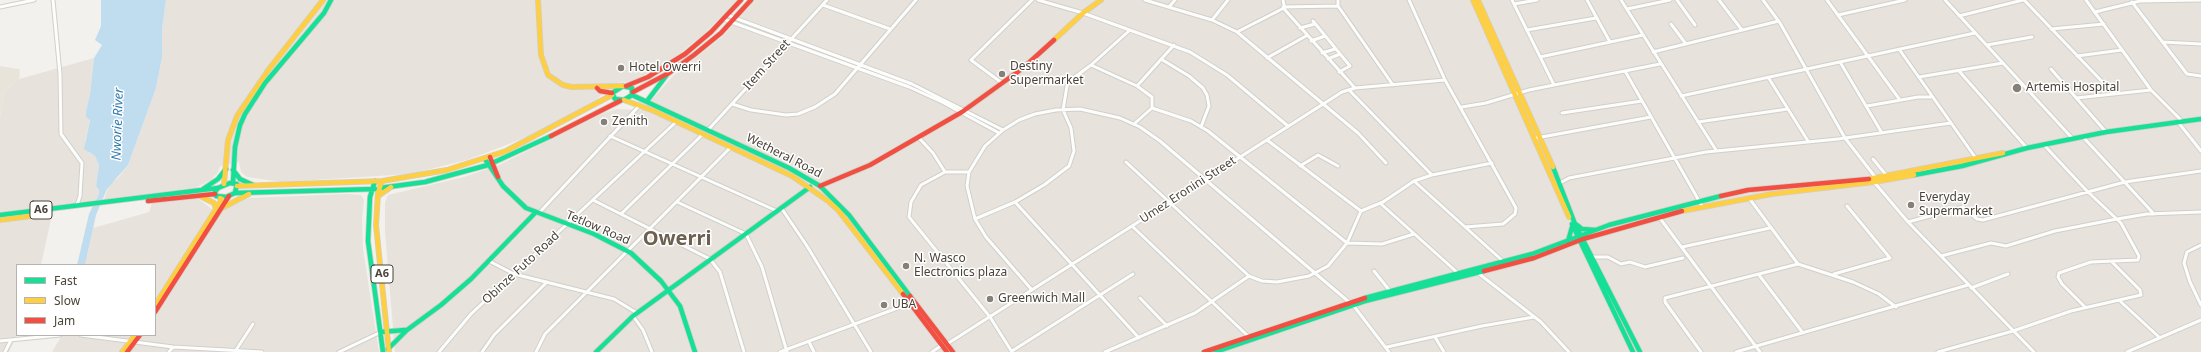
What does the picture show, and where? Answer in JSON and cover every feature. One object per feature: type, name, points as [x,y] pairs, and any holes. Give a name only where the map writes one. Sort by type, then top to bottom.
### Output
[{"type":"main road","points":[[224,184],[228,140],[242,107],[269,69],[323,0]]},
{"type":"main road","points":[[331,0],[324,13],[251,104],[238,133],[233,170],[233,183],[237,186],[375,181],[428,174],[487,158],[532,138],[624,86],[671,63],[701,41],[741,0]]},
{"type":"main road","points":[[538,0],[541,55],[545,71],[552,79],[563,85],[597,88],[624,86]]},
{"type":"main road","points":[[220,198],[235,193],[372,189],[391,187],[445,178],[490,164],[531,146],[622,100],[669,73],[706,46],[751,0]]},
{"type":"main road","points":[[820,186],[870,165],[964,111],[991,93],[1023,68],[1083,13],[1101,0]]},
{"type":"main road","points":[[1473,0],[1517,93],[1542,137],[1574,224],[1568,241]]},
{"type":"main road","points":[[1478,0],[1580,238],[1633,352]]},
{"type":"main road","points":[[647,101],[669,73]]},
{"type":"main road","name":"Wetheral Road","points":[[624,86],[632,88],[633,94],[789,168],[820,186],[849,215],[947,352]]},
{"type":"main road","name":"Wetheral Road","points":[[597,88],[600,91],[612,94],[615,99],[640,105],[810,187],[838,210],[953,352]]},
{"type":"main road","points":[[1204,352],[1248,336],[1391,291],[1504,262],[1568,241],[1702,206],[1749,198],[1836,187],[1962,166],[2027,148],[2073,140],[2106,132],[2201,119]]},
{"type":"main road","points":[[1215,352],[1351,304],[1534,258],[1595,230],[1699,200],[1748,190],[1832,181],[1875,180],[1887,176],[1975,157],[2017,151]]},
{"type":"main road","name":"Tetlow Road","points":[[487,158],[500,181],[516,200],[536,214],[594,234],[627,251],[668,290],[680,306],[696,352]]},
{"type":"main road","points":[[1956,162],[1962,166]]},
{"type":"main road","points":[[201,190],[218,179],[226,169]]},
{"type":"main road","points":[[233,170],[240,179],[255,186]]},
{"type":"main road","name":"A6","points":[[382,180],[378,196],[376,225],[386,311],[388,351]]},
{"type":"main road","name":"A6","points":[[375,181],[370,197],[368,241],[383,352]]},
{"type":"main road","points":[[1832,181],[1836,187]]},
{"type":"main road","name":"A6","points":[[121,203],[218,188],[224,184],[233,183]]},
{"type":"main road","points":[[286,191],[289,185]]},
{"type":"main road","points":[[235,193],[237,186]]},
{"type":"main road","points":[[378,196],[391,187]]},
{"type":"main road","points":[[596,352],[633,316],[710,259],[781,210],[810,187]]},
{"type":"main road","name":"A6","points":[[0,217],[79,207],[215,194],[218,188]]},
{"type":"main road","points":[[362,189],[367,191],[370,197]]},
{"type":"main road","points":[[218,209],[254,192]]},
{"type":"main road","points":[[156,310],[218,209],[222,199],[215,194]]},
{"type":"main road","points":[[198,196],[214,203],[218,209]]},
{"type":"main road","points":[[156,303],[218,209],[229,196]]},
{"type":"main road","points":[[388,351],[407,330],[441,305],[489,261],[536,214]]},
{"type":"main road","points":[[1574,224],[1582,229],[1595,230]]},
{"type":"main road","points":[[1580,238],[1591,256],[1640,352]]},
{"type":"main road","points":[[381,332],[407,330]]},
{"type":"main road","points":[[128,352],[135,336]]},
{"type":"main road","points":[[122,352],[139,336]]},
{"type":"street","points":[[0,7],[34,0]]},
{"type":"street","points":[[54,0],[60,74],[61,134],[82,163],[79,207]]},
{"type":"street","name":"Item Street","points":[[708,130],[827,0]]},
{"type":"street","points":[[732,104],[773,115],[798,114],[816,107],[835,94],[916,0]]},
{"type":"street","points":[[1002,83],[971,60],[1032,0]]},
{"type":"street","points":[[1040,0],[1083,13],[1190,52],[1227,74],[1288,126]]},
{"type":"street","points":[[1145,0],[1212,20],[1237,32],[1322,105],[1358,133],[1386,163]]},
{"type":"street","points":[[1169,7],[1175,0]]},
{"type":"street","points":[[1212,20],[1228,0]]},
{"type":"street","points":[[1283,0],[1283,7],[1306,36],[1355,88]]},
{"type":"street","points":[[1338,0],[1338,6],[1393,85]]},
{"type":"street","points":[[1408,0],[1445,80],[1462,107],[1516,208],[1515,214],[1510,220],[1503,224],[1465,227]]},
{"type":"street","points":[[1512,0],[1554,85]]},
{"type":"street","points":[[1514,4],[1537,0]]},
{"type":"street","points":[[1587,0],[1610,42]]},
{"type":"street","points":[[1621,0],[1660,64],[1716,150]]},
{"type":"street","points":[[1627,9],[1659,1],[1670,0]]},
{"type":"street","points":[[1677,0],[1695,25]]},
{"type":"street","points":[[1720,0],[1742,30]]},
{"type":"street","points":[[1764,0],[1779,21],[1845,138],[1875,180],[1908,222],[2034,352]]},
{"type":"street","points":[[1828,0],[1900,100]]},
{"type":"street","points":[[1838,14],[1905,0]]},
{"type":"street","points":[[1944,0],[2073,140]]},
{"type":"street","points":[[2004,0],[2009,4]]},
{"type":"street","points":[[1959,16],[2023,0],[2114,94]]},
{"type":"street","points":[[2086,0],[2151,90],[2180,121],[2201,151]]},
{"type":"street","points":[[2095,12],[2132,2],[2155,0],[2201,0]]},
{"type":"street","points":[[2132,2],[2187,74],[2201,76]]},
{"type":"street","points":[[823,5],[890,29]]},
{"type":"street","points":[[1237,32],[1283,7],[1338,6]]},
{"type":"street","points":[[725,17],[788,42],[860,66]]},
{"type":"street","points":[[725,17],[791,39],[860,66],[964,111],[1003,130]]},
{"type":"street","points":[[1527,30],[1596,18]]},
{"type":"street","points":[[1653,52],[1779,21]]},
{"type":"street","points":[[1300,28],[1314,23],[1350,66],[1340,72]]},
{"type":"street","points":[[1671,24],[1686,44]]},
{"type":"street","points":[[2051,29],[2104,24]]},
{"type":"street","points":[[975,219],[1015,202],[1062,173],[1073,159],[1073,141],[1063,110],[1064,96],[1067,86],[1072,79],[1091,65],[1130,30]]},
{"type":"street","points":[[1681,96],[1975,33]]},
{"type":"street","points":[[1540,57],[1643,35]]},
{"type":"street","points":[[1266,58],[1306,36]]},
{"type":"street","points":[[1311,41],[1325,36]]},
{"type":"street","points":[[1987,46],[2032,37]]},
{"type":"street","points":[[2162,42],[2201,44]]},
{"type":"street","points":[[1137,86],[1174,45]]},
{"type":"street","points":[[1322,53],[1335,48]]},
{"type":"street","points":[[1899,49],[1975,157]]},
{"type":"street","points":[[2077,56],[2122,50]]},
{"type":"street","points":[[1328,59],[1340,54]]},
{"type":"street","points":[[1161,59],[1189,76],[1205,92],[1209,106],[1201,127]]},
{"type":"street","points":[[1840,62],[1882,132]]},
{"type":"street","points":[[1919,77],[2003,63]]},
{"type":"street","points":[[1462,107],[1486,103],[1517,93],[1660,64]]},
{"type":"street","points":[[1091,65],[1137,86],[1152,97],[1152,108],[1134,124]]},
{"type":"street","points":[[2051,70],[2106,132]]},
{"type":"street","points":[[1625,71],[1702,206]]},
{"type":"street","points":[[1958,71],[2027,148]]},
{"type":"street","points":[[1768,78],[1808,141]]},
{"type":"street","name":"Umez Eronini Street","points":[[947,344],[1288,126],[1348,90],[1355,88],[1445,80]]},
{"type":"street","points":[[1348,90],[1432,175]]},
{"type":"street","points":[[2076,98],[2151,90]]},
{"type":"street","points":[[1867,106],[1900,100],[1933,97]]},
{"type":"street","points":[[1562,113],[1642,100]]},
{"type":"street","points":[[536,214],[640,105]]},
{"type":"street","points":[[1152,108],[1170,113],[1201,127],[1347,243],[1382,244],[1414,234]]},
{"type":"street","points":[[1698,122],[1788,109]]},
{"type":"street","points":[[1032,290],[986,238],[975,219],[967,186],[968,172],[985,146],[999,133],[1035,114],[1063,110],[1097,112],[1120,118],[1134,124],[1160,141],[1203,180],[1351,304],[1387,347],[1389,352]]},
{"type":"street","points":[[964,111],[999,133]]},
{"type":"street","points":[[1536,138],[1651,117]]},
{"type":"street","name":"Obinze Futo Road","points":[[439,352],[454,332],[676,122]]},
{"type":"street","points":[[1560,183],[1569,178],[1716,150],[1845,138],[1951,123]]},
{"type":"street","points":[[622,213],[702,134]]},
{"type":"street","points":[[610,136],[701,177],[781,210],[808,246],[871,352]]},
{"type":"street","points":[[2083,137],[2154,214]]},
{"type":"street","points":[[919,138],[934,153],[945,172]]},
{"type":"street","points":[[1267,140],[1361,211]]},
{"type":"street","points":[[536,352],[545,334],[587,290],[735,143]]},
{"type":"street","points":[[2044,145],[2087,191],[2117,219],[2139,256],[2138,260],[2091,262],[2059,273],[2058,277],[2062,284],[2085,307]]},
{"type":"street","points":[[1300,166],[1318,155],[1326,158],[1338,166]]},
{"type":"street","points":[[1873,159],[1887,176]]},
{"type":"street","points":[[1126,162],[1249,276],[1262,281],[1277,282],[1299,279],[1315,274],[1328,266],[1347,243],[1361,211],[1380,203],[1414,181],[1432,175],[1492,163]]},
{"type":"street","points":[[1908,222],[1963,207],[1977,219],[1983,220],[2125,182],[2201,171]]},
{"type":"street","points":[[968,172],[945,172],[929,179],[915,192],[909,210],[909,218],[990,317],[1012,352],[1133,274]]},
{"type":"street","points":[[1414,181],[1504,262]]},
{"type":"street","points":[[1749,198],[1798,264]]},
{"type":"street","points":[[593,200],[622,213],[710,259],[720,272],[744,352]]},
{"type":"street","points":[[677,202],[746,234],[762,267],[787,351]]},
{"type":"street","points":[[1015,202],[1101,294],[1139,338]]},
{"type":"street","points":[[1380,203],[1459,274]]},
{"type":"street","points":[[1834,274],[1890,258],[1847,206]]},
{"type":"street","points":[[1941,256],[1991,242],[2006,246],[2055,231],[2117,219],[2154,214],[2201,212]]},
{"type":"street","points":[[1659,217],[1760,352]]},
{"type":"street","points":[[1132,226],[1248,336]]},
{"type":"street","points":[[1682,247],[1770,228]]},
{"type":"street","points":[[2201,245],[2187,252],[2184,263],[2190,282],[2201,305]]},
{"type":"street","points":[[1591,256],[1608,257],[1621,264],[1632,263],[1645,267],[1682,258]]},
{"type":"street","points":[[489,261],[514,274],[587,290],[614,299],[638,313]]},
{"type":"street","points":[[1938,352],[2013,331],[2085,307],[2135,298],[2141,295],[2142,293],[2111,261]]},
{"type":"street","points":[[1701,352],[1664,300],[1665,298],[1798,264],[1834,274],[1880,294],[1896,307]]},
{"type":"street","points":[[1374,271],[1391,291]]},
{"type":"street","points":[[1478,273],[1534,317],[1568,351]]},
{"type":"street","points":[[1759,274],[1803,333]]},
{"type":"street","points":[[1736,352],[1970,287],[2008,274]]},
{"type":"street","points":[[1105,352],[1195,313],[1249,276]]},
{"type":"street","points":[[482,352],[494,335],[547,282]]},
{"type":"street","points":[[1140,298],[1167,326]]},
{"type":"street","points":[[2120,301],[2160,338]]},
{"type":"street","points":[[780,352],[787,351],[912,302]]},
{"type":"street","points":[[633,316],[643,330],[652,352]]},
{"type":"street","points":[[1387,347],[1534,317]]},
{"type":"street","points":[[2127,352],[2201,320]]},
{"type":"street","points":[[236,350],[253,324]]},
{"type":"street","points":[[339,352],[381,332]]},
{"type":"street","points":[[0,341],[50,336]]},
{"type":"street","points":[[88,336],[173,347],[218,351],[236,350],[262,352]]},
{"type":"street","points":[[1435,337],[1444,352]]},
{"type":"street","points":[[5,352],[11,340]]},
{"type":"street","points":[[809,342],[814,352]]},
{"type":"street","points":[[932,352],[942,345]]},
{"type":"street","points":[[169,352],[173,347]]},
{"type":"street","points":[[1563,352],[1568,351]]},
{"type":"shaded area","points":[[166,0],[737,0],[705,33],[673,59],[634,81],[617,83],[593,102],[527,137],[467,160],[410,174],[282,182],[247,177],[241,172],[239,162],[220,166],[218,172],[211,180],[195,188],[104,200],[109,185],[118,178],[128,165],[156,88],[162,58],[162,30]]},
{"type":"shaded area","points":[[755,0],[2201,0],[2201,352],[395,352],[385,232],[385,203],[388,195],[464,177],[499,165],[604,113],[617,109],[643,110],[672,77],[724,35]]},
{"type":"shaded area","points":[[94,58],[90,94],[86,111],[90,119],[85,142],[89,153],[95,156],[99,165],[96,186],[99,190],[99,194],[96,200],[0,213],[0,117],[4,91],[19,79]]},
{"type":"shaded area","points":[[0,66],[19,69],[20,72],[19,79],[4,91],[0,117]]},
{"type":"shaded area","points":[[347,194],[361,195],[364,200],[362,218],[363,249],[379,352],[52,352],[61,336],[156,336],[156,264],[85,264],[93,228],[149,212],[152,203],[197,198],[212,209],[224,209],[249,198]]},
{"type":"shaded area","points":[[52,215],[41,264],[16,264],[17,336],[9,352],[0,352],[0,223]]},
{"type":"water","name":"Nworie River","points":[[101,0],[166,0],[162,30],[162,58],[156,88],[128,165],[107,189],[96,215],[85,264],[77,264],[89,214],[99,194],[99,190],[96,186],[99,165],[95,156],[84,149],[90,120],[86,117],[86,111],[90,94],[94,58],[102,45],[95,40],[101,26]]},
{"type":"traffic: fast","points":[[233,183],[235,147],[240,125],[245,114],[265,83],[324,13],[331,0]]},
{"type":"traffic: fast","points":[[647,101],[666,76]]},
{"type":"traffic: fast","points":[[623,86],[632,88],[632,95],[624,100],[615,99],[612,93],[623,86]]},
{"type":"traffic: fast","points":[[632,95],[789,168],[820,186],[849,215],[910,296]]},
{"type":"traffic: fast","points":[[1914,175],[1962,166],[2027,148],[2106,132],[2201,119]]},
{"type":"traffic: fast","points":[[380,188],[425,182],[488,165],[551,136]]},
{"type":"traffic: fast","points":[[485,159],[503,186],[526,208],[594,234],[631,253],[661,281],[680,306],[695,352]]},
{"type":"traffic: fast","points":[[1553,167],[1575,224],[1640,352]]},
{"type":"traffic: fast","points":[[203,189],[218,179],[226,169]]},
{"type":"traffic: fast","points":[[233,170],[240,179],[253,185]]},
{"type":"traffic: fast","points":[[375,181],[370,197],[368,241],[383,352]]},
{"type":"traffic: fast","points":[[230,183],[237,184],[235,193],[226,197],[216,196],[215,192],[218,188],[230,183]]},
{"type":"traffic: fast","points":[[596,352],[633,316],[810,187]]},
{"type":"traffic: fast","points":[[0,215],[218,188]]},
{"type":"traffic: fast","points":[[235,193],[375,189]]},
{"type":"traffic: fast","points":[[1365,298],[1532,254],[1609,225],[1721,196]]},
{"type":"traffic: fast","points":[[388,349],[407,330],[441,305],[471,279],[535,213]]},
{"type":"traffic: fast","points":[[1572,224],[1633,352]]},
{"type":"traffic: fast","points":[[1577,225],[1582,229],[1595,230]]},
{"type":"traffic: fast","points":[[1568,241],[1572,227]]},
{"type":"traffic: fast","points":[[1215,352],[1365,301],[1484,271]]},
{"type":"traffic: fast","points":[[381,332],[405,330]]},
{"type":"traffic: slow","points":[[224,184],[228,140],[237,116],[269,69],[323,0]]},
{"type":"traffic: slow","points":[[538,0],[541,55],[548,75],[563,85],[572,87],[623,86]]},
{"type":"traffic: slow","points":[[1054,40],[1083,13],[1101,0]]},
{"type":"traffic: slow","points":[[1473,0],[1569,217]]},
{"type":"traffic: slow","points":[[1478,0],[1553,167]]},
{"type":"traffic: slow","points":[[382,181],[447,170],[506,151],[612,95]]},
{"type":"traffic: slow","points":[[624,100],[654,111],[792,176],[828,201],[838,210],[903,294]]},
{"type":"traffic: slow","points":[[1869,179],[2003,153]]},
{"type":"traffic: slow","points":[[1682,211],[1772,194],[1874,182],[1914,175]]},
{"type":"traffic: slow","points":[[237,186],[382,181],[378,193],[376,225],[389,352]]},
{"type":"traffic: slow","points":[[378,196],[391,187]]},
{"type":"traffic: slow","points":[[220,209],[249,194]]},
{"type":"traffic: slow","points":[[200,196],[214,203],[216,209]]},
{"type":"traffic: slow","points":[[156,303],[216,209],[222,199],[220,198]]},
{"type":"traffic: slow","points":[[0,220],[46,214]]},
{"type":"traffic: slow","points":[[122,352],[134,336]]},
{"type":"traffic: jam","points":[[626,86],[648,77],[685,54],[711,32],[741,0]]},
{"type":"traffic: jam","points":[[633,92],[669,73],[694,55],[721,33],[751,0]]},
{"type":"traffic: jam","points":[[820,186],[870,165],[962,112],[1023,68],[1054,40]]},
{"type":"traffic: jam","points":[[597,88],[600,91],[612,93]]},
{"type":"traffic: jam","points":[[551,136],[620,101]]},
{"type":"traffic: jam","points":[[490,157],[498,177]]},
{"type":"traffic: jam","points":[[1721,196],[1748,190],[1869,179]]},
{"type":"traffic: jam","points":[[148,201],[215,194]]},
{"type":"traffic: jam","points":[[156,310],[229,196]]},
{"type":"traffic: jam","points":[[1484,271],[1534,258],[1583,239],[1682,211]]},
{"type":"traffic: jam","points":[[903,294],[947,352]]},
{"type":"traffic: jam","points":[[910,296],[953,352]]},
{"type":"traffic: jam","points":[[1204,352],[1365,298]]},
{"type":"traffic: jam","points":[[127,352],[139,336]]},
{"type":"place","name":"Hotel Owerri","points":[[621,68]]},
{"type":"place","name":"Destiny Supermarket","points":[[1002,74]]},
{"type":"place","name":"Artemis Hospital","points":[[2017,88]]},
{"type":"place","name":"Zenith","points":[[604,122]]},
{"type":"place","name":"Everyday Supermarket","points":[[1911,205]]},
{"type":"place","name":"N. Wasco Electronics plaza","points":[[906,266]]},
{"type":"place","name":"Greenwich Mall","points":[[990,299]]},
{"type":"place","name":"UBA","points":[[884,305]]},
{"type":"district","name":"Owerri","points":[[677,239]]}]
